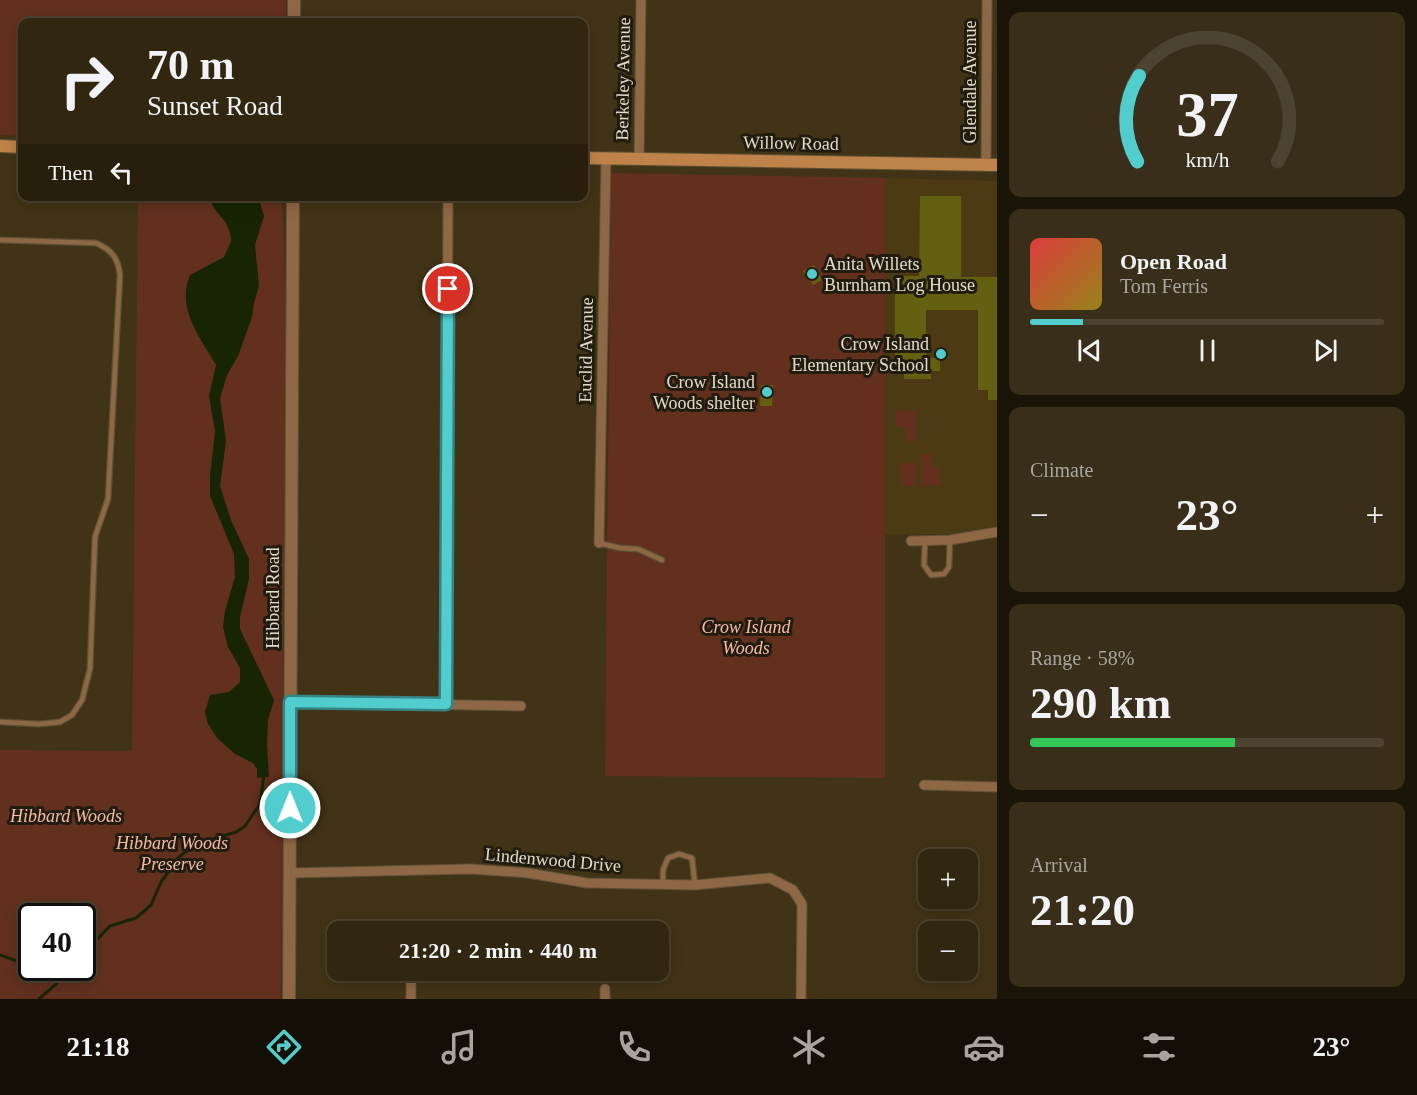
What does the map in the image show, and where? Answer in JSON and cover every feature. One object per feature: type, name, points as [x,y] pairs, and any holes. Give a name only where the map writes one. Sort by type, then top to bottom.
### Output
[{"type":"main road","points":[[0,146],[18,147]]},
{"type":"main road","name":"Willow Road","points":[[588,158],[992,165]]},
{"type":"street","points":[[294,0],[294,18]]},
{"type":"street","name":"Berkeley Avenue","points":[[639,158],[641,0]]},
{"type":"street","name":"Glendale Avenue","points":[[987,0],[986,65],[992,165]]},
{"type":"street","name":"Euclid Avenue","points":[[599,543],[606,158]]},
{"type":"street","name":"Hibbard Road","points":[[289,999],[293,201]]},
{"type":"street","points":[[446,704],[448,201]]},
{"type":"street","points":[[911,541],[950,540],[997,532]]},
{"type":"street","points":[[290,702],[521,706]]},
{"type":"street","points":[[924,785],[997,787]]},
{"type":"street","name":"Lindenwood Drive","points":[[290,873],[471,869],[528,873],[587,883],[695,885],[770,878],[793,890],[802,904],[801,999]]},
{"type":"street","points":[[411,981],[411,999]]},
{"type":"lane","points":[[986,65],[997,65]]},
{"type":"lane","points":[[0,240],[96,243],[109,249],[118,261],[120,274],[108,499],[95,537],[90,669],[82,700],[72,715],[60,722],[39,724],[0,722]]},
{"type":"lane","points":[[925,542],[924,565],[931,574],[944,574],[949,567],[950,540]]},
{"type":"lane","points":[[599,543],[638,549],[662,560]]},
{"type":"lane","points":[[663,884],[663,870],[668,858],[679,854],[692,858],[695,885]]},
{"type":"shaded area","name":"Crow Island Elementary School","points":[[885,178],[997,181],[997,526],[953,534],[885,535]]},
{"type":"shaded area","points":[[255,201],[260,203],[264,216],[255,245],[259,286],[252,317],[238,356],[227,375],[220,398],[226,441],[220,486],[231,520],[249,559],[249,579],[240,617],[240,629],[274,700],[268,720],[269,777],[257,778],[257,769],[253,763],[235,754],[217,738],[208,724],[205,712],[210,695],[229,692],[240,682],[240,668],[228,647],[223,627],[235,577],[234,554],[210,496],[215,431],[209,396],[216,365],[192,322],[186,299],[186,287],[190,275],[224,257],[231,241],[228,227],[211,202]]},
{"type":"green space","points":[[0,0],[286,0],[286,18],[18,18],[18,136],[0,135]]},
{"type":"green space","name":"Crow Island Woods","points":[[611,173],[885,178],[885,778],[605,776]]},
{"type":"green space","name":"Hibbard Woods Preserve","points":[[138,201],[282,201],[285,373],[281,999],[0,999],[0,750],[132,751]]},
{"type":"green space","points":[[896,410],[916,410],[916,441],[906,441],[906,427],[896,427]]},
{"type":"green space","points":[[931,454],[933,467],[940,468],[941,485],[921,486],[921,455]]},
{"type":"green space","points":[[900,463],[916,463],[916,486],[901,486]]},
{"type":"building","points":[[920,196],[961,196],[961,277],[997,277],[997,400],[988,400],[988,390],[978,390],[978,310],[926,310],[926,358],[940,358],[940,371],[931,371],[931,379],[904,379],[904,371],[895,371],[895,276],[919,276]]},
{"type":"building","name":"Anita Willets Burnham Log House","points":[[814,265],[822,280],[813,285],[803,271]]},
{"type":"building","name":"Crow Island Woods shelter","points":[[761,385],[773,385],[772,406],[760,406]]},
{"type":"waterway","points":[[96,940],[110,926],[136,918],[151,905],[161,882],[179,857],[196,844],[236,832],[245,826],[260,804],[264,775]]},
{"type":"waterway","points":[[0,955],[18,961]]},
{"type":"waterway","points":[[39,999],[60,981]]},
{"type":"place","name":"Anita Willets Burnham Log House","points":[[812,274]]},
{"type":"place","name":"Crow Island Elementary School","points":[[941,354]]},
{"type":"place","name":"Crow Island Woods shelter","points":[[767,392]]},
{"type":"route","points":[[290,808],[290,702],[446,704],[448,289]]},
{"type":"park label","name":"Hibbard Woods","points":[[66,816]]}]
